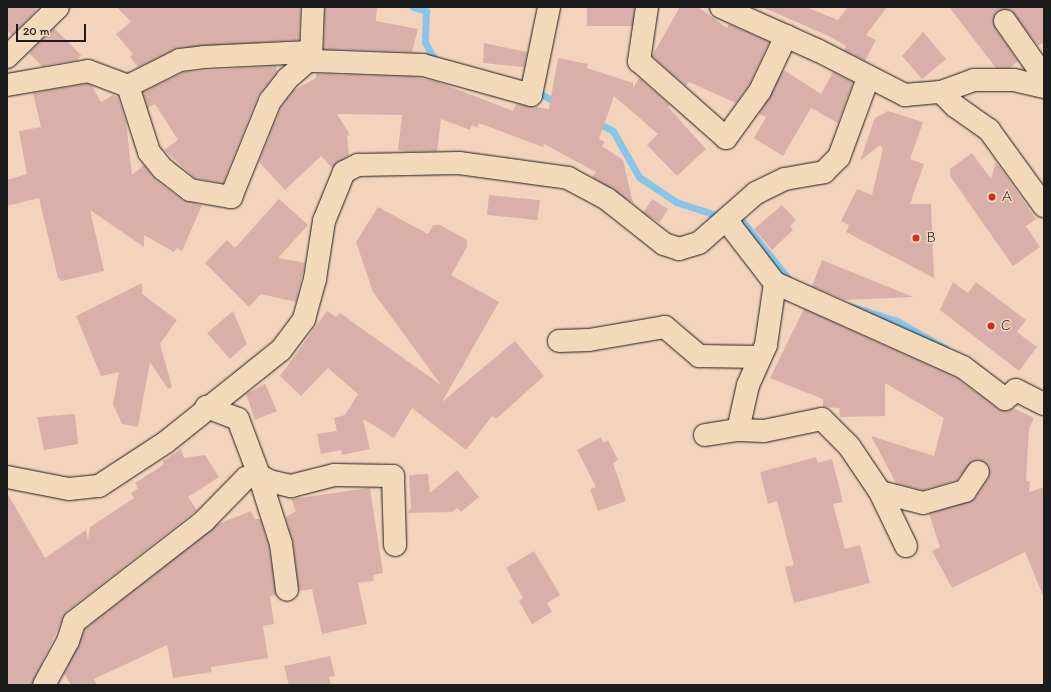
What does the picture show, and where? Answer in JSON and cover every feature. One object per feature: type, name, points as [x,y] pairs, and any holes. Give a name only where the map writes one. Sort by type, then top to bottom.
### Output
[{"type":"street","points":[[7,57],[58,7]]},
{"type":"street","points":[[128,86],[149,152],[163,169],[190,190],[231,197],[270,101],[287,79],[311,58],[312,7]]},
{"type":"street","points":[[7,85],[88,71],[128,86],[180,60],[309,52],[311,58],[315,61],[423,65],[531,94],[549,7]]},
{"type":"street","points":[[647,7],[639,62],[726,138],[760,91],[786,36]]},
{"type":"street","points":[[721,7],[786,36],[868,78],[905,95],[941,92],[974,80],[1014,80],[1044,87]]},
{"type":"street","points":[[1005,21],[1044,77]]},
{"type":"street","points":[[7,477],[69,489],[98,486],[166,442],[206,407],[281,350],[304,319],[315,279],[324,221],[344,172],[358,164],[459,163],[568,178],[607,199],[664,244],[679,249],[699,243],[727,221],[756,194],[785,179],[824,172],[839,158],[868,78]]},
{"type":"street","points":[[941,92],[956,106],[989,130],[1044,206]]},
{"type":"street","points":[[727,221],[775,283],[963,367],[1010,395],[1044,404]]},
{"type":"street","points":[[738,430],[748,385],[759,356],[766,344],[775,283]]},
{"type":"street","points":[[559,341],[589,340],[665,327],[699,356],[759,356]]},
{"type":"street","points":[[206,407],[238,419],[259,475],[281,544],[287,590]]},
{"type":"street","points":[[705,435],[738,430],[764,431],[822,419],[849,446],[880,492],[906,546]]},
{"type":"street","points":[[880,492],[923,503],[965,491],[978,472]]},
{"type":"street","points":[[44,685],[68,641],[74,622],[204,521],[246,478],[259,475],[269,481],[291,486],[334,474],[393,476],[395,545]]},
{"type":"building","points":[[7,7],[34,7],[37,10],[12,35],[7,30]]},
{"type":"building","points":[[117,7],[300,7],[299,40],[178,48],[138,67],[130,57],[133,54],[116,34],[131,22]]},
{"type":"building","points":[[325,7],[377,7],[376,21],[418,29],[412,52],[324,49]]},
{"type":"building","points":[[587,7],[634,7],[634,26],[587,26]]},
{"type":"building","points":[[680,7],[698,7],[727,28],[729,24],[769,42],[749,85],[736,103],[689,82],[686,86],[652,56]]},
{"type":"building","points":[[762,7],[806,7],[838,20],[848,7],[887,7],[866,35],[876,40],[865,61],[844,50],[846,46],[831,37]]},
{"type":"building","points":[[949,7],[1044,7],[1044,42],[1038,46],[1011,10],[998,11],[994,16],[995,28],[1018,61],[1010,68],[996,68]]},
{"type":"building","points":[[54,28],[81,55],[77,60],[42,66],[29,53]]},
{"type":"building","points":[[923,32],[946,59],[922,79],[902,56]]},
{"type":"building","points":[[484,43],[527,52],[524,67],[483,63]]},
{"type":"building","points":[[558,58],[588,64],[587,68],[633,83],[633,88],[639,78],[670,105],[668,107],[706,149],[677,176],[647,145],[658,134],[614,96],[599,139],[605,142],[602,146],[623,160],[633,203],[592,177],[596,172],[544,144],[543,147],[479,123],[477,128],[472,125],[470,130],[441,119],[437,151],[407,152],[398,150],[402,115],[337,114],[350,135],[347,136],[349,155],[332,168],[321,156],[285,190],[259,162],[281,107],[293,91],[316,78],[316,74],[414,77],[438,82],[513,111],[516,104],[549,109]]},
{"type":"building","points":[[276,66],[277,72],[258,96],[223,183],[195,178],[164,150],[178,140],[155,104],[148,108],[143,92],[184,72]]},
{"type":"building","points":[[784,70],[821,94],[833,72],[853,82],[838,123],[811,108],[783,156],[754,138],[766,117],[759,114]]},
{"type":"building","points":[[87,84],[92,86],[101,102],[113,95],[118,97],[126,122],[132,175],[144,165],[155,179],[182,200],[202,205],[182,251],[177,248],[174,252],[144,235],[144,247],[90,210],[104,271],[62,281],[58,278],[39,198],[7,206],[7,180],[27,174],[19,131],[41,127],[33,93]]},
{"type":"building","points":[[888,111],[923,122],[910,159],[924,164],[910,204],[931,204],[934,278],[846,232],[849,225],[841,221],[857,189],[872,195],[883,149],[880,145],[860,161],[875,118]]},
{"type":"building","name":"Ａ","points":[[972,153],[991,179],[996,162],[1036,219],[1026,226],[1040,247],[1013,266],[950,176],[950,169]]},
{"type":"building","points":[[489,195],[540,200],[538,220],[487,215]]},
{"type":"building","points":[[279,199],[308,225],[278,258],[305,263],[296,302],[261,294],[249,307],[205,263],[227,240],[235,248]]},
{"type":"building","points":[[652,199],[668,209],[660,223],[644,213]]},
{"type":"building","points":[[782,205],[796,220],[790,226],[793,230],[772,250],[754,229]]},
{"type":"building","points":[[378,207],[428,234],[433,225],[440,225],[467,240],[467,247],[451,275],[499,302],[442,402],[515,341],[544,376],[496,419],[492,416],[466,450],[412,408],[394,438],[363,419],[370,449],[342,455],[341,450],[321,454],[317,434],[337,431],[334,418],[345,415],[358,394],[328,368],[301,396],[280,376],[327,311],[336,317],[340,313],[441,385],[373,292],[356,242]]},
{"type":"building","points":[[822,260],[913,297],[845,300],[812,286]]},
{"type":"building","name":"Ｃ","points":[[953,282],[968,293],[976,282],[1026,320],[1017,332],[1037,347],[1019,371],[940,310]]},
{"type":"building","points":[[142,283],[142,294],[177,320],[160,344],[172,387],[168,389],[150,362],[138,427],[122,424],[113,404],[119,372],[101,376],[76,316]]},
{"type":"building","points":[[804,309],[957,378],[998,409],[1008,411],[1013,408],[1034,418],[1029,429],[1026,481],[1030,482],[1029,492],[1044,487],[1044,598],[1025,552],[952,588],[932,551],[940,547],[929,514],[975,498],[988,479],[989,466],[979,460],[973,461],[957,480],[923,490],[902,485],[896,483],[871,436],[934,456],[944,418],[885,383],[885,416],[840,417],[839,408],[823,407],[823,399],[770,378]]},
{"type":"building","points":[[233,311],[247,344],[230,359],[207,333]]},
{"type":"building","points":[[265,384],[277,411],[255,420],[246,394]]},
{"type":"building","points":[[75,414],[78,444],[44,450],[37,417]]},
{"type":"building","points":[[601,437],[603,443],[608,440],[618,460],[613,463],[626,501],[598,511],[590,489],[596,487],[577,450]]},
{"type":"building","points":[[181,449],[184,458],[205,455],[219,477],[188,497],[197,510],[66,612],[32,684],[7,685],[7,493],[45,558],[86,530],[88,540],[90,527],[134,498],[131,493],[138,488],[135,483],[163,465],[163,461]]},
{"type":"building","points":[[816,457],[818,463],[832,459],[843,502],[833,504],[845,549],[860,545],[870,583],[794,603],[785,567],[794,565],[777,501],[768,504],[760,472]]},
{"type":"building","points":[[457,470],[479,497],[461,512],[457,508],[452,512],[407,513],[411,508],[409,475],[428,474],[430,493]]},
{"type":"building","points":[[370,488],[383,573],[373,575],[374,581],[358,583],[367,624],[322,634],[312,589],[299,591],[293,542],[286,517],[296,511],[291,499]]},
{"type":"building","points":[[251,511],[255,519],[260,519],[269,547],[276,595],[270,596],[274,624],[263,626],[268,658],[211,667],[212,672],[173,678],[167,645],[94,679],[97,685],[71,685],[64,674],[85,629],[218,524]]},
{"type":"building","points":[[534,551],[560,595],[547,603],[552,612],[532,624],[519,601],[523,598],[506,568]]},
{"type":"building","points":[[330,656],[335,676],[329,677],[331,685],[289,685],[284,666]]},
{"type":"waterway","points":[[413,7],[426,11],[425,42],[432,56],[440,62]]},
{"type":"waterway","points":[[535,91],[558,103]]},
{"type":"waterway","points":[[596,122],[613,131],[639,177],[676,202],[722,217]]},
{"type":"waterway","points":[[732,220],[743,222],[791,282]]},
{"type":"waterway","points":[[850,306],[897,321],[945,348]]},
{"type":"place","name":"Ａ","points":[[992,197]]},
{"type":"place","name":"Ｂ","points":[[916,238]]},
{"type":"place","name":"Ｃ","points":[[991,326]]}]
